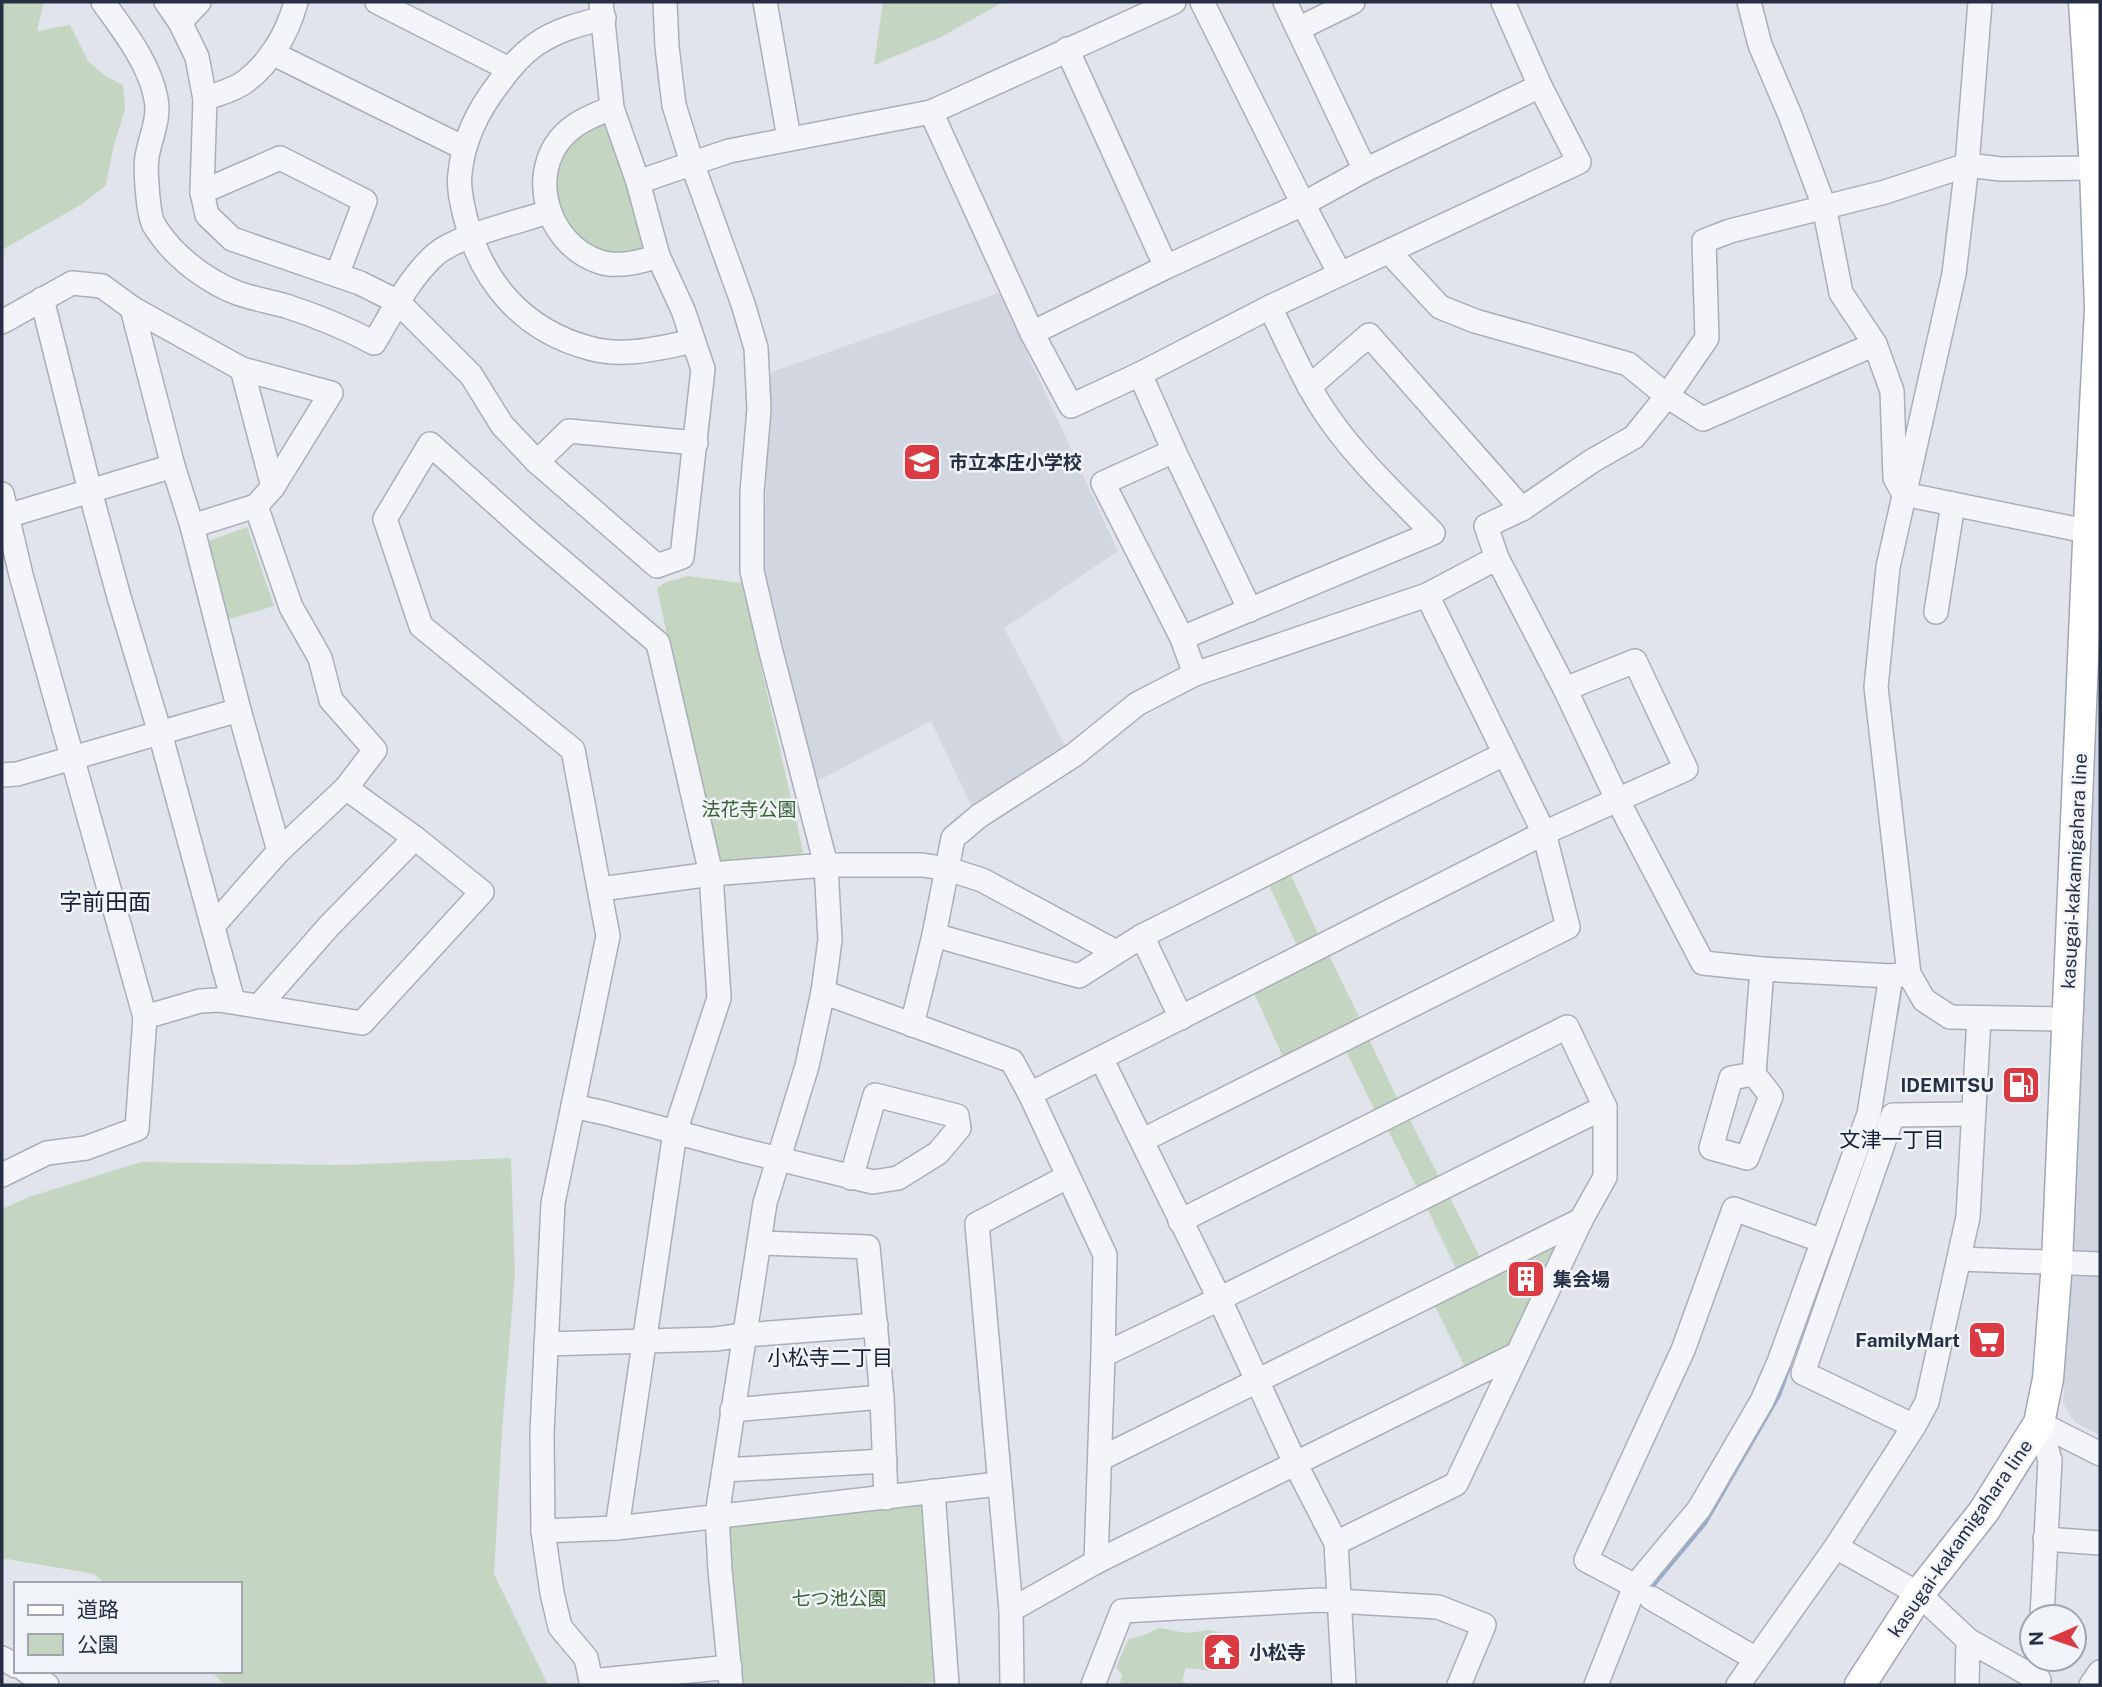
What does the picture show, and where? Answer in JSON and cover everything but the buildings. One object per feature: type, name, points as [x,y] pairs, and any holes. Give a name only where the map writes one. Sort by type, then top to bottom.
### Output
[{"type":"main road","name":"kasugai-kakamigahara line","points":[[1860,1685],[1919,1594],[1983,1511],[2039,1423],[2048,1379],[2057,1263],[2092,539],[2100,309],[2094,59],[2084,2]]},
{"type":"street","points":[[103,2],[132,46],[156,99],[154,132],[146,158],[152,223],[177,254],[208,279],[225,288],[247,298],[284,306],[345,328],[374,343],[398,302],[438,253],[470,237],[548,212]]},
{"type":"street","points":[[166,2],[180,22],[197,57],[205,99],[202,192],[206,215],[232,239],[360,283],[398,302],[471,375],[502,425],[537,462],[657,566],[682,557],[703,369],[683,310],[658,256],[638,182],[612,108],[603,10],[535,45],[509,69],[474,121],[464,148],[459,177],[470,237],[486,272],[507,300],[534,322],[560,337],[590,349],[621,352],[654,350],[693,341]]},
{"type":"street","points":[[180,22],[199,2]]},
{"type":"street","points":[[205,99],[244,83],[272,53],[291,22],[296,2]]},
{"type":"street","points":[[377,2],[509,69]]},
{"type":"street","points":[[617,1528],[675,1132],[719,998],[711,874],[657,643],[530,534],[430,443],[385,519],[421,626],[573,750],[601,889],[608,936],[553,1203],[542,1433],[543,1531],[560,1627],[586,1658],[591,1683],[731,1676],[717,1515],[723,1470],[765,1203],[807,1066],[823,992],[830,940],[826,865],[752,571],[752,492],[759,410],[756,348],[674,104],[665,2]]},
{"type":"street","points":[[765,2],[789,138]]},
{"type":"street","points":[[638,182],[729,150],[931,112],[1174,2]]},
{"type":"street","points":[[1202,2],[1340,274]]},
{"type":"street","points":[[1285,2],[1364,170]]},
{"type":"street","points":[[1298,29],[1353,2]]},
{"type":"street","points":[[931,112],[1032,333],[1070,406],[1140,374],[1270,307],[1579,162],[1503,2]]},
{"type":"street","points":[[1749,2],[1760,45],[1824,206],[1841,293],[1875,344],[1892,391],[1895,478],[1905,494],[2071,528],[2092,539]]},
{"type":"street","points":[[1596,1685],[1643,1592],[1699,1509],[1762,1401],[1779,1362],[1869,1114],[1900,975],[1876,687],[1888,567],[1954,274],[1967,165],[1980,2]]},
{"type":"street","points":[[1067,49],[1166,267]]},
{"type":"street","points":[[272,53],[464,148]]},
{"type":"street","points":[[1032,333],[1166,267],[1303,205],[1364,170],[1541,86]]},
{"type":"street","points":[[612,108],[586,119],[560,140],[545,173],[548,212],[564,238],[587,257],[603,263],[641,262],[658,256]]},
{"type":"street","points":[[202,192],[280,158],[365,201],[337,275]]},
{"type":"street","points":[[2067,1019],[1950,1017],[1924,1000],[1900,975],[1762,969],[1703,963],[1617,799],[1497,558],[1486,526],[1522,509],[1592,461],[1634,437],[1667,396],[1707,338],[1704,242],[1730,231],[1885,192],[1967,165],[2001,169],[2095,168]]},
{"type":"street","points":[[1389,252],[1440,307],[1475,321],[1628,364],[1667,396],[1703,419],[1875,344]]},
{"type":"street","points":[[2,322],[72,283],[102,286],[132,308],[242,369],[331,393],[273,487],[256,506],[192,526]]},
{"type":"street","points":[[42,299],[90,491],[233,1001]]},
{"type":"street","points":[[1182,638],[1433,533],[1374,473],[1332,423],[1309,387],[1270,307]]},
{"type":"street","points":[[132,308],[279,851]]},
{"type":"street","points":[[1309,387],[1370,335],[1522,509]]},
{"type":"street","points":[[242,369],[273,487]]},
{"type":"street","points":[[1140,374],[1250,610]]},
{"type":"street","points":[[537,462],[569,431],[696,443]]},
{"type":"street","points":[[1174,451],[1102,483],[1182,638],[1195,674]]},
{"type":"street","points":[[8,516],[173,466]]},
{"type":"street","points":[[2,494],[21,575],[145,1017],[137,1129],[86,1148],[47,1153],[2,1175]]},
{"type":"street","points":[[1936,612],[1953,504]]},
{"type":"street","points":[[213,926],[279,851],[346,788],[375,750],[331,700],[320,658],[291,607],[256,506]]},
{"type":"street","points":[[912,1025],[934,935],[953,838],[979,816],[1074,755],[1137,704],[1195,674],[1427,595],[1497,558]]},
{"type":"street","points":[[1143,1140],[1568,927],[1544,833],[1427,595]]},
{"type":"street","points":[[1030,1094],[1544,833],[1686,769],[1635,661],[1565,690]]},
{"type":"street","points":[[2,775],[16,774],[239,710]]},
{"type":"street","points":[[934,935],[1079,976],[1142,936],[1504,754]]},
{"type":"street","points":[[145,1017],[200,1001],[233,1001],[362,1023],[482,892],[415,838],[346,788]]},
{"type":"street","points":[[259,1006],[329,926],[415,838]]},
{"type":"street","points":[[601,889],[711,874],[826,865],[922,865],[948,869],[982,880],[1116,953]]},
{"type":"street","points":[[1142,936],[1181,1018]]},
{"type":"street","points":[[1754,1074],[1762,969]]},
{"type":"street","points":[[823,992],[1012,1061],[1030,1094],[1105,1255],[1096,1562]]},
{"type":"street","points":[[1738,1685],[1836,1547],[1927,1402],[1968,1217],[1979,1018]]},
{"type":"street","points":[[1180,1221],[1567,1027],[1605,1107],[1605,1177],[1581,1220],[1456,1484],[1336,1543]]},
{"type":"street","points":[[1102,1059],[1336,1543],[1344,1685]]},
{"type":"street","points":[[573,1107],[605,1113],[777,1159],[851,1178],[873,1182],[898,1178],[937,1153],[959,1128],[957,1116],[875,1095],[851,1178]]},
{"type":"street","points":[[1103,1355],[1220,1300],[1605,1107]]},
{"type":"street","points":[[1914,1426],[1803,1373],[1893,1115],[1973,1114]]},
{"type":"street","points":[[1012,1685],[1011,1611],[977,1224],[1067,1177]]},
{"type":"street","points":[[1756,1659],[1586,1560],[1683,1350],[1734,1209],[1823,1241]]},
{"type":"street","points":[[1100,1460],[1581,1220]]},
{"type":"street","points":[[759,1243],[868,1247],[882,1397],[886,1497]]},
{"type":"street","points":[[1959,1259],[2100,1264]]},
{"type":"street","points":[[546,1344],[715,1339],[876,1325]]},
{"type":"street","points":[[1011,1611],[1096,1562],[1517,1354]]},
{"type":"street","points":[[732,1410],[882,1397]]},
{"type":"street","points":[[2039,1423],[2100,1454]]},
{"type":"street","points":[[2039,1423],[2050,1460],[2043,1603]]},
{"type":"street","points":[[723,1470],[885,1461]]},
{"type":"street","points":[[543,1531],[617,1528],[998,1484]]},
{"type":"street","points":[[933,1491],[947,1685]]},
{"type":"street","points":[[2045,1539],[2100,1543]]},
{"type":"street","points":[[1836,1547],[1919,1594],[1968,1640],[2039,1675]]},
{"type":"street","points":[[1093,1685],[1122,1611],[1320,1600],[1438,1607],[1485,1625],[1459,1685]]},
{"type":"street","points":[[1967,1685],[1968,1640]]},
{"type":"street","points":[[2091,1685],[2100,1672]]},
{"type":"street","points":[[29,1673],[47,1685]]},
{"type":"shaded area","name":"市立本庄小学校","points":[[999,293],[1118,551],[1004,628],[1067,749],[972,807],[931,721],[816,782],[763,561],[771,372]]},
{"type":"shaded area","points":[[2100,615],[2100,1435],[2075,1422],[2063,1403],[2072,1276]]},
{"type":"green space","points":[[2,2],[44,2],[37,31],[70,25],[88,61],[105,76],[123,85],[125,110],[114,144],[106,185],[82,204],[2,250]]},
{"type":"green space","points":[[883,2],[1003,2],[941,37],[874,65]]},
{"type":"green space","points":[[611,113],[653,253],[640,258],[589,251],[555,210],[554,157],[564,142]]},
{"type":"green space","points":[[247,527],[274,606],[223,621],[203,543]]},
{"type":"green space","name":"法花寺公園","points":[[688,576],[742,583],[803,851],[799,858],[717,865],[657,588],[666,582]]},
{"type":"green space","points":[[1291,875],[1321,940],[1299,950],[1270,887]]},
{"type":"green space","points":[[1329,955],[1360,1019],[1283,1057],[1253,991]]},
{"type":"green space","points":[[1368,1037],[1400,1104],[1377,1115],[1345,1049]]},
{"type":"green space","points":[[1408,1116],[1441,1181],[1419,1192],[1386,1126]]},
{"type":"green space","points":[[511,1158],[515,1275],[494,1574],[548,1685],[225,1685],[212,1673],[242,1673],[242,1582],[104,1582],[94,1574],[2,1558],[2,1209],[29,1197],[141,1162],[345,1165]]},
{"type":"green space","points":[[1449,1196],[1482,1261],[1458,1273],[1426,1206]]},
{"type":"green space","points":[[1567,1235],[1516,1342],[1465,1367],[1434,1304]]},
{"type":"green space","name":"七つ池公園","points":[[923,1502],[934,1682],[892,1685],[744,1685],[728,1522]]},
{"type":"green space","points":[[1159,1628],[1186,1633],[1210,1630],[1225,1633],[1231,1670],[1186,1668],[1182,1681],[1192,1685],[1120,1685],[1122,1675],[1116,1667],[1129,1639]]},
{"type":"waterway","points":[[1896,1015],[1901,982]]},
{"type":"waterway","points":[[1650,1589],[1705,1523],[1779,1395],[1789,1367]]},
{"type":"place","name":"市立本庄小学校","points":[[922,462]]},
{"type":"place","name":"IDEMITSU","points":[[2021,1085]]},
{"type":"place","name":"集会場","points":[[1526,1279]]},
{"type":"place","name":"FamilyMart","points":[[1987,1340]]},
{"type":"place","name":"小松寺","points":[[1222,1652]]},
{"type":"district","name":"字前田面","points":[[105,901]]},
{"type":"district","name":"文津一丁目","points":[[1892,1139]]},
{"type":"district","name":"小松寺二丁目","points":[[830,1357]]}]
